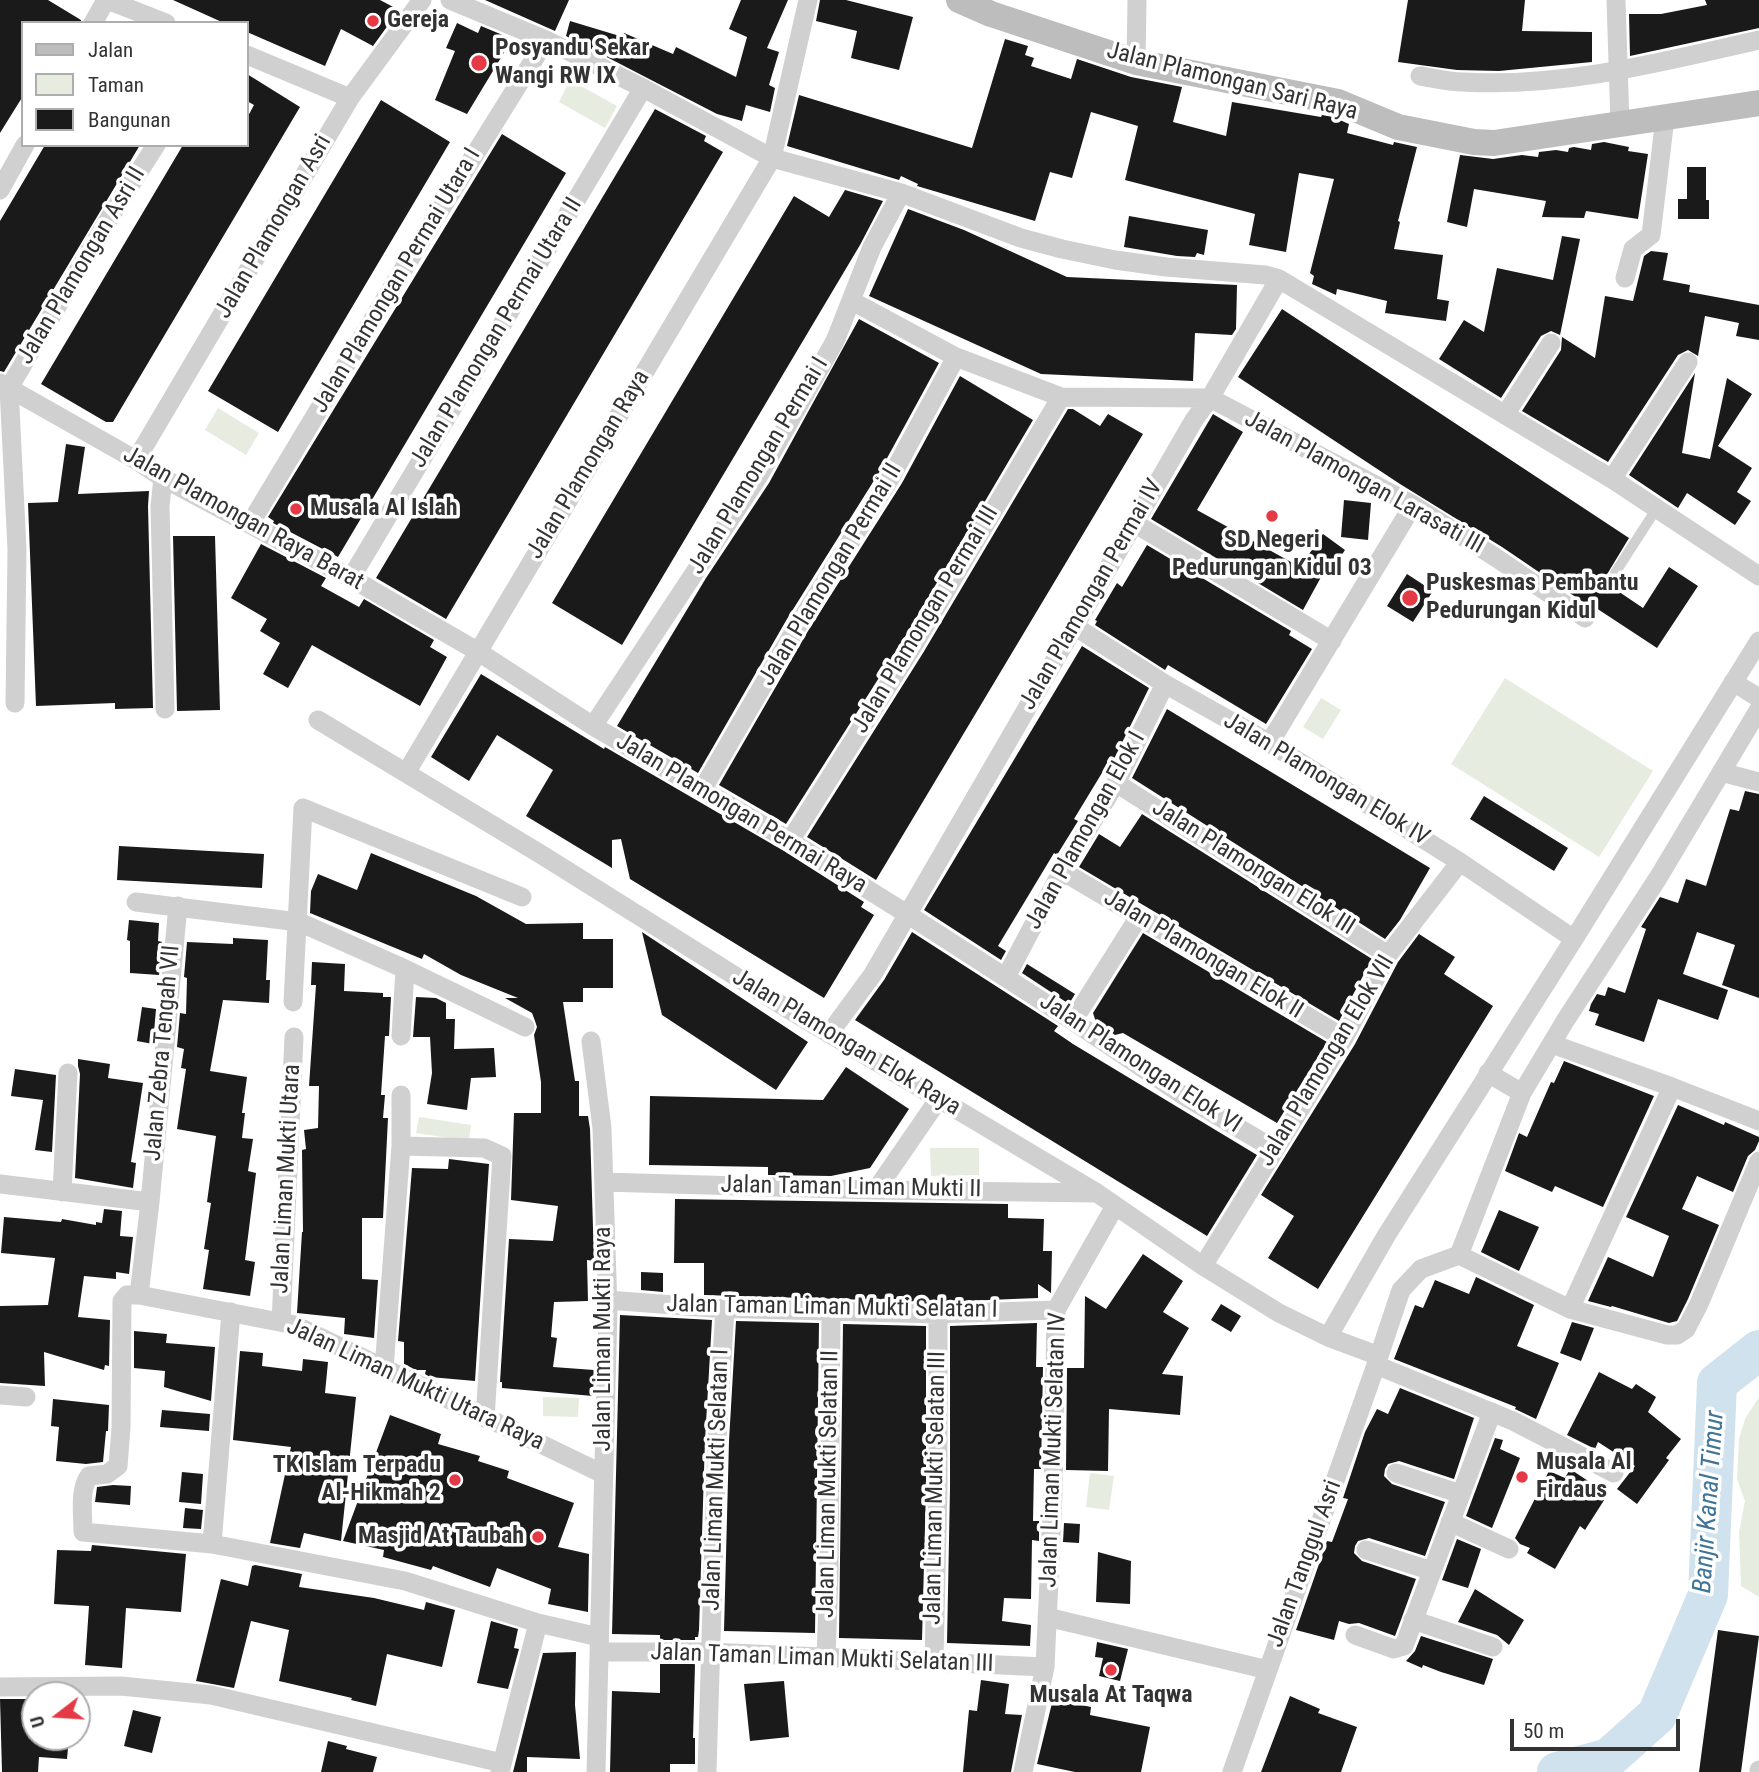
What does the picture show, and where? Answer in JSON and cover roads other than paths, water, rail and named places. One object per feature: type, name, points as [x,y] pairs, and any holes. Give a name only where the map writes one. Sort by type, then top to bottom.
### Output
[{"type":"street","points":[[94,21],[106,0],[161,21]]},
{"type":"street","name":"Jalan Plamongan Asri","points":[[136,460],[349,98],[422,0]]},
{"type":"street","points":[[450,0],[546,40],[643,88],[772,158],[901,193],[1021,238],[1062,249],[1115,260],[1265,275],[1279,279],[1612,479],[1759,576]]},
{"type":"street","name":"Jalan Plamongan Raya","points":[[406,773],[772,158],[808,0]]},
{"type":"street","name":"Jalan Plamongan Sari Raya","points":[[959,0],[993,7],[1136,62],[1338,102],[1398,127],[1474,142],[1494,143],[1759,103]]},
{"type":"street","points":[[1136,62],[1137,0]]},
{"type":"street","points":[[1616,0],[1616,72],[1620,124]]},
{"type":"street","name":"Jalan Plamongan Permai Utara I","points":[[250,524],[546,40]]},
{"type":"street","points":[[1420,76],[1461,82],[1526,81],[1616,72],[1759,40]]},
{"type":"street","points":[[248,55],[349,98]]},
{"type":"street","name":"Jalan Plamongan Permai Utara II","points":[[351,578],[643,88]]},
{"type":"street","points":[[1625,278],[1633,249],[1651,234],[1665,118]]},
{"type":"street","points":[[0,190],[24,147]]},
{"type":"street","name":"Jalan Plamongan Asri II","points":[[5,385],[155,147]]},
{"type":"street","name":"Jalan Plamongan Permai I","points":[[593,726],[758,477],[835,341],[872,247],[901,193]]},
{"type":"street","name":"Jalan Plamongan Permai IV","points":[[829,1034],[873,974],[1194,420],[1210,398],[1279,279]]},
{"type":"street","points":[[852,301],[956,358],[1060,397],[1210,398]]},
{"type":"street","points":[[1505,415],[1551,343]]},
{"type":"street","name":"Jalan Plamongan Permai II","points":[[702,790],[798,625],[891,477],[956,358]]},
{"type":"street","points":[[1612,479],[1688,362]]},
{"type":"street","points":[[5,385],[8,550],[15,703]]},
{"type":"street","name":"Jalan Plamongan Raya Barat","points":[[5,385],[163,478],[351,578],[477,651]]},
{"type":"street","name":"Jalan Plamongan Permai III","points":[[790,841],[913,646],[1060,397]]},
{"type":"street","name":"Jalan Plamongan Larasati III","points":[[1210,398],[1413,505],[1585,618]]},
{"type":"street","points":[[163,478],[160,506],[165,709]]},
{"type":"street","points":[[1269,744],[1413,505]]},
{"type":"street","points":[[1134,523],[1332,641]]},
{"type":"street","name":"Jalan Plamongan Elok IV","points":[[1074,626],[1460,862],[1574,939]]},
{"type":"street","points":[[1328,1337],[1386,1236],[1759,641]]},
{"type":"street","name":"Jalan Plamongan Permai Raya","points":[[477,651],[593,726],[790,841],[1006,977]]},
{"type":"street","points":[[1733,682],[1759,698]]},
{"type":"street","name":"Jalan Plamongan Elok I","points":[[1006,977],[1062,871],[1116,783],[1165,684]]},
{"type":"street","points":[[1759,709],[1658,878],[1522,1093],[1459,1255],[1570,1309],[1667,1335],[1677,1335],[1686,1329],[1715,1268],[1759,1161]]},
{"type":"street","name":"Jalan Plamongan Elok Raya","points":[[318,720],[829,1034],[1097,1193],[1203,1266],[1279,1313],[1492,1412],[1614,1473]]},
{"type":"street","points":[[1721,772],[1759,782]]},
{"type":"street","name":"Jalan Plamongan Elok III","points":[[1116,783],[1388,955]]},
{"type":"street","points":[[293,1002],[303,808],[522,897]]},
{"type":"street","name":"Jalan Plamongan Elok VII","points":[[1203,1266],[1344,1038],[1388,955],[1460,862]]},
{"type":"street","name":"Jalan Plamongan Elok II","points":[[1062,871],[1344,1038]]},
{"type":"street","points":[[136,902],[299,922],[525,1027]]},
{"type":"street","name":"Jalan Zebra Tengah VII","points":[[139,1295],[177,905]]},
{"type":"street","points":[[1073,1021],[1138,918]]},
{"type":"street","points":[[401,1036],[405,969]]},
{"type":"street","name":"Jalan Plamongan Elok VI","points":[[1006,977],[1181,1094],[1275,1149]]},
{"type":"street","name":"Jalan Liman Mukti Utara","points":[[281,1322],[294,1037]]},
{"type":"street","name":"Jalan Liman Mukti Raya","points":[[591,1041],[602,1128],[608,1300],[596,1772]]},
{"type":"street","points":[[1552,1044],[1759,1121]]},
{"type":"street","points":[[62,1192],[68,1073]]},
{"type":"street","points":[[1488,1073],[1522,1093]]},
{"type":"street","points":[[1570,1309],[1672,1087]]},
{"type":"street","points":[[384,1369],[401,1146],[401,1095]]},
{"type":"street","points":[[876,1190],[938,1100]]},
{"type":"street","points":[[401,1146],[484,1148],[502,1156],[485,1418]]},
{"type":"street","name":"Jalan Taman Liman Mukti II","points":[[604,1182],[1097,1193]]},
{"type":"street","points":[[0,1184],[150,1202]]},
{"type":"street","name":"Jalan Liman Mukti Selatan IV","points":[[1023,1772],[1045,1667],[1053,1494],[1056,1310],[1115,1206]]},
{"type":"street","name":"Jalan Tanggul Asri","points":[[1231,1772],[1401,1290],[1421,1269],[1459,1255]]},
{"type":"street","name":"Jalan Liman Mukti Utara Raya","points":[[139,1295],[295,1325],[603,1474]]},
{"type":"street","name":"Jalan Taman Liman Mukti Selatan III","points":[[139,1295],[125,1296],[122,1301],[118,1466],[107,1474],[93,1474],[86,1479],[83,1532],[212,1544],[405,1581],[599,1645],[1045,1667]]},
{"type":"street","name":"Jalan Taman Liman Mukti Selatan I","points":[[608,1300],[725,1308],[939,1314],[1056,1310]]},
{"type":"street","name":"Jalan Liman Mukti Selatan I","points":[[706,1772],[717,1440],[725,1308]]},
{"type":"street","name":"Jalan Liman Mukti Selatan II","points":[[826,1657],[831,1311]]},
{"type":"street","points":[[212,1544],[231,1312]]},
{"type":"street","name":"Jalan Liman Mukti Selatan III","points":[[934,1661],[939,1314]]},
{"type":"street","points":[[0,1395],[26,1396]]},
{"type":"street","points":[[1355,1635],[1399,1649],[1404,1646],[1492,1412]]},
{"type":"street","points":[[1396,1473],[1461,1494]]},
{"type":"street","points":[[1450,1522],[1509,1549]]},
{"type":"street","points":[[1366,1550],[1432,1571]]},
{"type":"street","points":[[1047,1617],[1268,1670]]},
{"type":"street","points":[[1413,1619],[1493,1647]]},
{"type":"street","points":[[0,1688],[121,1686],[211,1695],[501,1767],[538,1623]]},
{"type":"lane","points":[[1615,573],[1657,507]]},
{"type":"waterway","name":"Banjir Kanal Timur","points":[[1557,1772],[1609,1758],[1657,1715],[1708,1595],[1717,1383],[1759,1350]]},
{"type":"place","name":"Gereja","points":[[373,21]]},
{"type":"place","name":"Posyandu Sekar Wangi RW IX","points":[[479,63]]},
{"type":"place","name":"Musala Al Islah","points":[[296,509]]},
{"type":"place","name":"SD Negeri Pedurungan Kidul 03","points":[[1272,516]]},
{"type":"place","name":"Puskesmas Pembantu Pedurungan Kidul","points":[[1410,598]]},
{"type":"place","name":"Musala Al Firdaus","points":[[1522,1477]]},
{"type":"place","name":"TK Islam Terpadu Al-Hikmah 2","points":[[455,1480]]},
{"type":"place","name":"Masjid At Taubah","points":[[538,1537]]},
{"type":"place","name":"Musala At Taqwa","points":[[1111,1670]]}]
